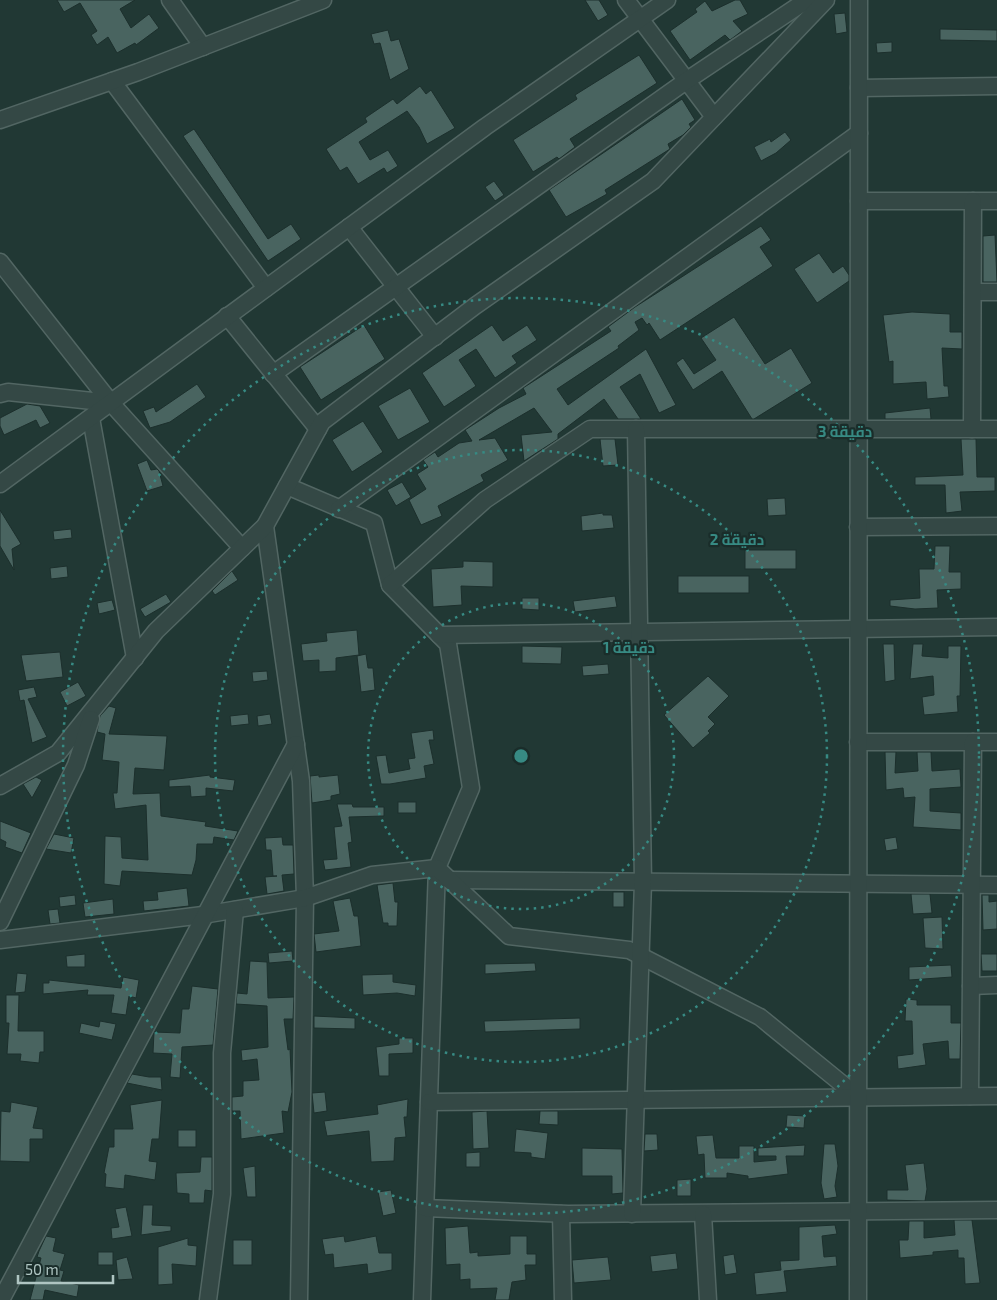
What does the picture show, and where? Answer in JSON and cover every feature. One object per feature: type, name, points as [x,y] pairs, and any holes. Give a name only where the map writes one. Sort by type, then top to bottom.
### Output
[{"type":"street","points":[[170,0],[203,47]]},
{"type":"street","points":[[0,120],[112,81],[323,0]]},
{"type":"street","points":[[626,0],[714,118]]},
{"type":"street","points":[[0,484],[486,127],[667,0]]},
{"type":"street","points":[[273,374],[686,81],[807,0]]},
{"type":"street","points":[[0,786],[58,753],[156,631],[264,526],[322,422],[434,337],[654,181],[826,0]]},
{"type":"street","points":[[858,1300],[860,1213],[857,1096],[859,0]]},
{"type":"street","points":[[112,81],[266,288]]},
{"type":"street","points":[[859,88],[997,86]]},
{"type":"street","points":[[339,509],[859,133]]},
{"type":"street","points":[[859,201],[997,201]]},
{"type":"street","points":[[972,429],[973,201]]},
{"type":"street","points":[[349,227],[434,337]]},
{"type":"street","points":[[0,262],[111,403],[242,548]]},
{"type":"street","points":[[972,292],[997,292]]},
{"type":"street","points":[[227,316],[318,429]]},
{"type":"street","points":[[0,394],[8,392],[111,403]]},
{"type":"street","points":[[91,418],[135,658]]},
{"type":"street","points":[[390,585],[485,500],[590,429],[997,429]]},
{"type":"street","points":[[632,1214],[643,882],[636,429]]},
{"type":"street","points":[[286,486],[374,523],[390,585],[448,644],[471,788],[443,874],[429,1102],[422,1300]]},
{"type":"street","points":[[264,526],[301,781],[305,898],[299,1300]]},
{"type":"street","points":[[858,526],[997,526]]},
{"type":"street","points":[[439,635],[858,627],[997,627]]},
{"type":"street","points":[[0,922],[76,765],[94,708]]},
{"type":"street","points":[[858,742],[997,742]]},
{"type":"street","points":[[970,1096],[973,742]]},
{"type":"street","points":[[1,1300],[296,744]]},
{"type":"street","points":[[0,940],[204,915],[305,898],[372,874],[443,874],[643,882],[997,885]]},
{"type":"street","points":[[443,874],[509,936],[629,950],[760,1017],[857,1096]]},
{"type":"street","points":[[208,1300],[222,1194],[222,1053],[235,910]]},
{"type":"street","points":[[971,986],[997,985]]},
{"type":"street","points":[[429,1102],[997,1096]]},
{"type":"street","points":[[426,1208],[561,1214],[860,1213],[997,1210]]},
{"type":"street","points":[[561,1214],[563,1300]]},
{"type":"street","points":[[703,1214],[708,1300]]},
{"type":"building","points":[[57,0],[135,0],[120,9],[131,28],[149,14],[159,28],[136,45],[135,43],[117,53],[108,37],[97,45],[91,35],[97,31],[80,3],[64,12]]},
{"type":"building","points":[[585,0],[599,0],[608,15],[598,21]]},
{"type":"building","points":[[735,0],[740,0],[748,14],[733,21],[742,31],[730,40],[725,35],[690,60],[670,31],[697,12],[695,9],[705,1],[712,11]]},
{"type":"building","points":[[845,13],[847,32],[836,34],[834,14]]},
{"type":"building","points":[[940,29],[997,30],[997,41],[940,40]]},
{"type":"building","points":[[388,30],[391,41],[399,39],[409,69],[390,80],[380,43],[374,44],[371,34]]},
{"type":"building","points":[[892,42],[892,52],[877,53],[876,43]]},
{"type":"building","points":[[639,55],[657,83],[570,139],[575,147],[559,159],[557,157],[533,172],[513,140],[577,99],[575,95]]},
{"type":"building","points":[[420,86],[426,94],[431,90],[455,128],[427,144],[419,127],[407,111],[359,142],[370,160],[388,150],[398,166],[387,173],[384,168],[358,184],[347,167],[340,171],[326,149],[367,122],[365,118],[393,99],[397,104]]},
{"type":"building","points":[[682,99],[695,120],[689,124],[691,127],[683,135],[668,144],[670,149],[605,190],[607,194],[566,217],[549,190]]},
{"type":"building","points":[[194,129],[268,239],[291,224],[301,239],[268,261],[183,136]]},
{"type":"building","points":[[785,132],[791,140],[776,153],[761,161],[754,147],[770,139],[771,142]]},
{"type":"building","points":[[494,181],[504,195],[495,201],[485,187]]},
{"type":"building","points":[[761,226],[771,240],[760,247],[773,266],[660,340],[649,323],[647,325],[642,318],[635,322],[639,330],[618,346],[619,348],[557,389],[568,405],[646,349],[676,405],[659,413],[640,374],[620,387],[641,419],[618,419],[604,399],[558,434],[558,439],[524,461],[521,435],[552,432],[534,408],[479,440],[495,438],[508,460],[481,475],[484,481],[438,506],[442,516],[421,525],[409,500],[426,489],[417,474],[428,467],[423,460],[435,452],[438,457],[459,443],[472,441],[465,430],[499,408],[526,394],[523,388],[611,331],[608,327],[635,307]]},
{"type":"building","points":[[995,235],[997,282],[983,282],[983,236]]},
{"type":"building","points":[[819,253],[833,273],[843,266],[849,275],[849,281],[817,303],[794,269]]},
{"type":"building","points":[[912,312],[950,314],[950,332],[962,332],[962,349],[942,348],[944,386],[948,386],[949,397],[927,399],[926,382],[893,384],[893,361],[889,362],[883,315]]},
{"type":"building","points":[[734,317],[765,364],[791,348],[812,383],[754,419],[752,419],[722,371],[693,390],[676,363],[683,358],[694,374],[716,360],[701,338]]},
{"type":"building","points":[[364,325],[385,359],[321,400],[300,367]]},
{"type":"building","points":[[492,325],[503,341],[527,325],[537,340],[512,356],[517,363],[495,378],[476,349],[459,360],[476,386],[444,407],[422,373]]},
{"type":"building","points":[[197,384],[206,397],[170,422],[150,428],[143,411],[154,407],[156,412]]},
{"type":"building","points":[[410,388],[430,422],[398,440],[378,406]]},
{"type":"building","points":[[27,404],[40,406],[50,423],[40,428],[36,420],[4,435],[0,426],[0,418]]},
{"type":"building","points":[[930,408],[931,419],[885,419],[885,413]]},
{"type":"building","points":[[363,421],[383,452],[352,472],[332,440]]},
{"type":"building","points":[[600,439],[615,439],[618,465],[603,466]]},
{"type":"building","points":[[961,439],[976,439],[977,477],[995,477],[995,491],[960,492],[962,511],[946,513],[945,485],[915,485],[915,477],[963,475]]},
{"type":"building","points":[[147,460],[151,470],[157,469],[159,471],[163,486],[147,491],[137,464]]},
{"type":"building","points":[[402,482],[411,497],[396,506],[387,490]]},
{"type":"building","points":[[785,498],[786,515],[768,516],[767,499]]},
{"type":"building","points":[[0,510],[21,544],[12,549],[14,570],[0,546]]},
{"type":"building","points":[[603,513],[603,515],[612,515],[614,528],[582,531],[581,516]]},
{"type":"building","points":[[71,529],[72,538],[54,540],[53,531]]},
{"type":"building","points":[[935,546],[950,546],[949,572],[961,572],[961,589],[937,590],[938,608],[915,609],[890,606],[890,600],[920,598],[919,569],[934,569]]},
{"type":"building","points":[[745,550],[796,550],[796,569],[745,569]]},
{"type":"building","points":[[463,561],[493,562],[493,587],[461,586],[462,605],[433,607],[431,569],[463,567]]},
{"type":"building","points":[[67,566],[68,577],[51,579],[50,568]]},
{"type":"building","points":[[232,571],[238,580],[215,595],[212,591]]},
{"type":"building","points":[[678,576],[749,576],[749,593],[678,593]]},
{"type":"building","points":[[166,594],[171,602],[145,617],[140,609]]},
{"type":"building","points":[[615,596],[617,607],[575,612],[573,601]]},
{"type":"building","points":[[522,598],[539,598],[539,610],[522,609]]},
{"type":"building","points":[[112,600],[115,610],[99,614],[97,603]]},
{"type":"building","points":[[357,630],[359,655],[336,658],[336,671],[319,672],[319,660],[303,661],[301,644],[327,641],[326,633]]},
{"type":"building","points":[[883,644],[894,644],[895,680],[885,682]]},
{"type":"building","points":[[913,644],[923,644],[922,656],[948,658],[948,646],[961,646],[960,696],[957,696],[958,712],[924,715],[922,697],[934,695],[933,676],[910,679]]},
{"type":"building","points":[[522,646],[562,647],[561,664],[522,663]]},
{"type":"building","points":[[60,652],[63,677],[26,681],[21,655]]},
{"type":"building","points":[[366,654],[368,668],[373,668],[375,690],[361,692],[357,656]]},
{"type":"building","points":[[608,664],[609,674],[583,676],[582,666]]},
{"type":"building","points":[[267,671],[268,680],[253,682],[252,672]]},
{"type":"building","points":[[708,676],[729,696],[708,717],[715,724],[708,731],[710,733],[693,748],[664,715]]},
{"type":"building","points":[[78,682],[86,696],[67,706],[60,692]]},
{"type":"building","points":[[34,687],[37,697],[28,699],[47,737],[32,743],[24,700],[20,701],[18,690]]},
{"type":"building","points":[[109,706],[116,708],[109,734],[167,736],[164,770],[135,768],[133,794],[160,793],[161,816],[206,822],[205,826],[238,831],[234,840],[214,837],[213,844],[197,844],[196,860],[192,875],[122,871],[120,886],[104,884],[105,836],[121,837],[122,858],[148,860],[146,805],[115,809],[113,793],[117,793],[119,762],[102,760],[105,734],[97,732],[100,716]]},
{"type":"building","points":[[248,714],[249,724],[231,726],[230,716]]},
{"type":"building","points":[[270,714],[272,724],[258,726],[257,716]]},
{"type":"building","points":[[433,730],[434,740],[429,740],[434,764],[424,766],[426,778],[381,784],[376,756],[386,755],[389,773],[410,769],[408,759],[415,758],[411,733]]},
{"type":"building","points":[[885,752],[896,752],[895,773],[918,771],[917,752],[931,752],[932,771],[960,769],[961,787],[930,789],[930,811],[961,813],[961,830],[913,827],[915,797],[904,798],[903,788],[886,790]]},
{"type":"building","points":[[210,775],[210,777],[235,780],[233,791],[206,788],[206,796],[191,797],[190,786],[169,787],[169,780]]},
{"type":"building","points":[[319,775],[319,777],[338,775],[340,794],[331,796],[331,800],[312,803],[310,776]]},
{"type":"building","points":[[36,777],[42,780],[32,798],[23,784]]},
{"type":"building","points":[[398,802],[416,802],[416,813],[398,813]]},
{"type":"building","points":[[337,804],[352,804],[353,807],[384,807],[384,816],[349,817],[352,842],[348,843],[351,867],[325,870],[323,860],[337,859],[334,827],[342,826]]},
{"type":"building","points":[[0,821],[31,833],[22,853],[5,847],[6,842],[0,839]]},
{"type":"building","points":[[54,834],[74,838],[71,853],[46,849]]},
{"type":"building","points":[[282,837],[283,845],[293,845],[294,874],[282,875],[284,891],[267,894],[265,877],[277,876],[273,876],[271,850],[266,850],[265,838]]},
{"type":"building","points":[[896,837],[898,849],[886,851],[884,839]]},
{"type":"building","points":[[393,883],[395,902],[398,902],[397,926],[388,926],[388,923],[383,923],[377,885]]},
{"type":"building","points":[[187,888],[189,906],[144,911],[143,901],[158,900],[157,892]]},
{"type":"building","points":[[613,892],[624,892],[624,907],[613,907]]},
{"type":"building","points":[[911,894],[930,894],[932,913],[913,914]]},
{"type":"building","points":[[75,895],[76,905],[60,907],[59,897]]},
{"type":"building","points":[[982,895],[989,895],[989,902],[997,901],[997,929],[983,930]]},
{"type":"building","points":[[350,898],[354,916],[358,916],[361,946],[316,952],[314,934],[339,931],[333,901]]},
{"type":"building","points":[[113,899],[114,914],[85,917],[83,903]]},
{"type":"building","points":[[58,909],[60,923],[50,924],[48,910]]},
{"type":"building","points":[[942,917],[943,949],[925,948],[923,918]]},
{"type":"building","points":[[292,951],[293,961],[269,963],[268,953]]},
{"type":"building","points":[[85,954],[85,967],[67,967],[66,956]]},
{"type":"building","points":[[981,954],[997,954],[997,971],[982,971]]},
{"type":"building","points":[[250,961],[267,962],[268,998],[294,997],[293,1019],[284,1019],[288,1050],[290,1049],[292,1092],[288,1112],[282,1111],[284,1133],[241,1139],[240,1111],[232,1111],[232,1097],[243,1096],[243,1081],[259,1080],[257,1059],[242,1061],[241,1050],[268,1047],[267,1006],[236,1004],[237,993],[247,994]]},
{"type":"building","points":[[535,963],[536,971],[485,974],[485,964]]},
{"type":"building","points":[[951,965],[952,977],[909,980],[909,967]]},
{"type":"building","points":[[17,973],[27,974],[25,992],[15,993]]},
{"type":"building","points":[[393,974],[393,982],[416,985],[415,996],[397,993],[363,995],[362,975]]},
{"type":"building","points":[[123,977],[139,980],[136,998],[129,996],[126,1015],[111,1013],[114,995],[87,995],[88,990],[43,994],[43,983],[49,983],[49,980],[121,988]]},
{"type":"building","points":[[192,986],[218,989],[213,1045],[182,1047],[180,1078],[170,1077],[172,1054],[153,1053],[154,1032],[180,1033],[182,1009],[189,1009]]},
{"type":"building","points":[[6,995],[19,995],[18,1031],[44,1031],[44,1052],[40,1052],[39,1063],[20,1061],[21,1054],[7,1054],[9,1023],[6,1023]]},
{"type":"building","points":[[906,999],[917,1000],[917,1005],[951,1005],[951,1023],[961,1023],[960,1059],[949,1059],[948,1041],[923,1044],[926,1065],[898,1069],[897,1056],[913,1054],[912,1021],[905,1021]]},
{"type":"building","points":[[314,1016],[355,1018],[355,1029],[314,1028]]},
{"type":"building","points":[[580,1018],[580,1029],[485,1032],[484,1021]]},
{"type":"building","points":[[100,1021],[116,1024],[112,1040],[79,1033],[81,1023],[99,1027]]},
{"type":"building","points":[[399,1038],[413,1038],[413,1053],[389,1054],[389,1076],[379,1076],[376,1047],[399,1044]]},
{"type":"building","points":[[132,1074],[161,1077],[162,1090],[127,1083]]},
{"type":"building","points":[[325,1092],[327,1111],[314,1113],[312,1093]]},
{"type":"building","points":[[408,1099],[407,1117],[404,1117],[406,1137],[395,1138],[394,1161],[371,1162],[369,1131],[327,1136],[324,1121],[378,1114],[377,1105]]},
{"type":"building","points":[[162,1100],[159,1139],[152,1139],[149,1161],[157,1162],[155,1180],[125,1175],[124,1189],[105,1187],[106,1174],[104,1173],[109,1147],[114,1147],[114,1129],[133,1129],[130,1105]]},
{"type":"building","points":[[11,1102],[38,1107],[33,1128],[43,1129],[43,1139],[30,1139],[30,1162],[0,1161],[1,1111],[10,1112]]},
{"type":"building","points":[[487,1111],[489,1148],[473,1149],[472,1112]]},
{"type":"building","points":[[540,1111],[558,1111],[558,1125],[539,1124]]},
{"type":"building","points":[[787,1115],[805,1116],[804,1128],[786,1127]]},
{"type":"building","points":[[516,1129],[548,1133],[545,1159],[531,1157],[531,1153],[514,1152]]},
{"type":"building","points":[[178,1130],[196,1130],[196,1147],[178,1147]]},
{"type":"building","points":[[645,1134],[657,1134],[658,1150],[644,1151]]},
{"type":"building","points":[[713,1135],[716,1158],[739,1158],[739,1146],[754,1146],[754,1162],[776,1160],[776,1156],[758,1156],[758,1148],[805,1145],[804,1156],[786,1156],[788,1174],[748,1179],[748,1176],[727,1173],[727,1178],[705,1178],[704,1154],[698,1155],[696,1136]]},
{"type":"building","points":[[824,1144],[835,1144],[838,1166],[835,1186],[837,1197],[824,1199],[821,1183]]},
{"type":"building","points":[[582,1148],[622,1149],[623,1193],[612,1194],[612,1176],[582,1176]]},
{"type":"building","points":[[480,1152],[480,1167],[466,1167],[466,1153]]},
{"type":"building","points":[[201,1157],[212,1157],[212,1191],[205,1190],[204,1203],[189,1203],[189,1194],[177,1193],[176,1173],[200,1172]]},
{"type":"building","points":[[924,1163],[927,1189],[925,1201],[887,1200],[887,1190],[908,1190],[905,1165]]},
{"type":"building","points":[[255,1166],[256,1197],[247,1197],[243,1168]]},
{"type":"building","points":[[691,1179],[691,1196],[677,1196],[677,1180]]},
{"type":"building","points":[[391,1190],[396,1213],[383,1216],[378,1192]]},
{"type":"building","points":[[143,1205],[153,1205],[152,1225],[171,1226],[171,1231],[141,1235]]},
{"type":"building","points":[[126,1207],[132,1236],[112,1239],[111,1228],[119,1227],[115,1209]]},
{"type":"building","points":[[954,1220],[972,1220],[980,1283],[965,1284],[964,1258],[958,1258],[958,1250],[933,1252],[933,1255],[900,1258],[899,1240],[908,1240],[909,1221],[924,1221],[924,1238],[955,1235]]},
{"type":"building","points":[[835,1225],[837,1234],[822,1236],[824,1257],[836,1256],[837,1266],[784,1271],[787,1292],[756,1295],[754,1273],[781,1270],[780,1261],[799,1260],[799,1227]]},
{"type":"building","points":[[468,1226],[470,1253],[478,1252],[478,1256],[510,1254],[510,1236],[527,1236],[527,1254],[536,1254],[536,1265],[525,1265],[526,1280],[512,1282],[509,1300],[495,1300],[497,1288],[470,1289],[470,1279],[460,1280],[460,1264],[446,1265],[445,1228]]},
{"type":"building","points":[[46,1236],[56,1238],[53,1251],[65,1254],[60,1270],[64,1271],[61,1281],[79,1285],[77,1297],[45,1290],[43,1300],[30,1300],[41,1258],[37,1257]]},
{"type":"building","points":[[344,1236],[345,1242],[376,1236],[379,1253],[392,1253],[392,1270],[368,1274],[367,1264],[334,1268],[333,1254],[325,1255],[322,1239]]},
{"type":"building","points":[[188,1238],[188,1245],[197,1246],[196,1266],[172,1264],[173,1284],[158,1285],[158,1247]]},
{"type":"building","points":[[233,1240],[252,1240],[252,1265],[233,1265]]},
{"type":"building","points":[[98,1252],[113,1252],[113,1265],[98,1265]]},
{"type":"building","points":[[676,1253],[678,1269],[652,1272],[650,1256]]},
{"type":"building","points":[[734,1254],[737,1273],[725,1275],[723,1256]]},
{"type":"building","points":[[127,1257],[133,1279],[118,1280],[116,1260]]},
{"type":"building","points":[[608,1257],[611,1280],[574,1283],[572,1260]]}]
